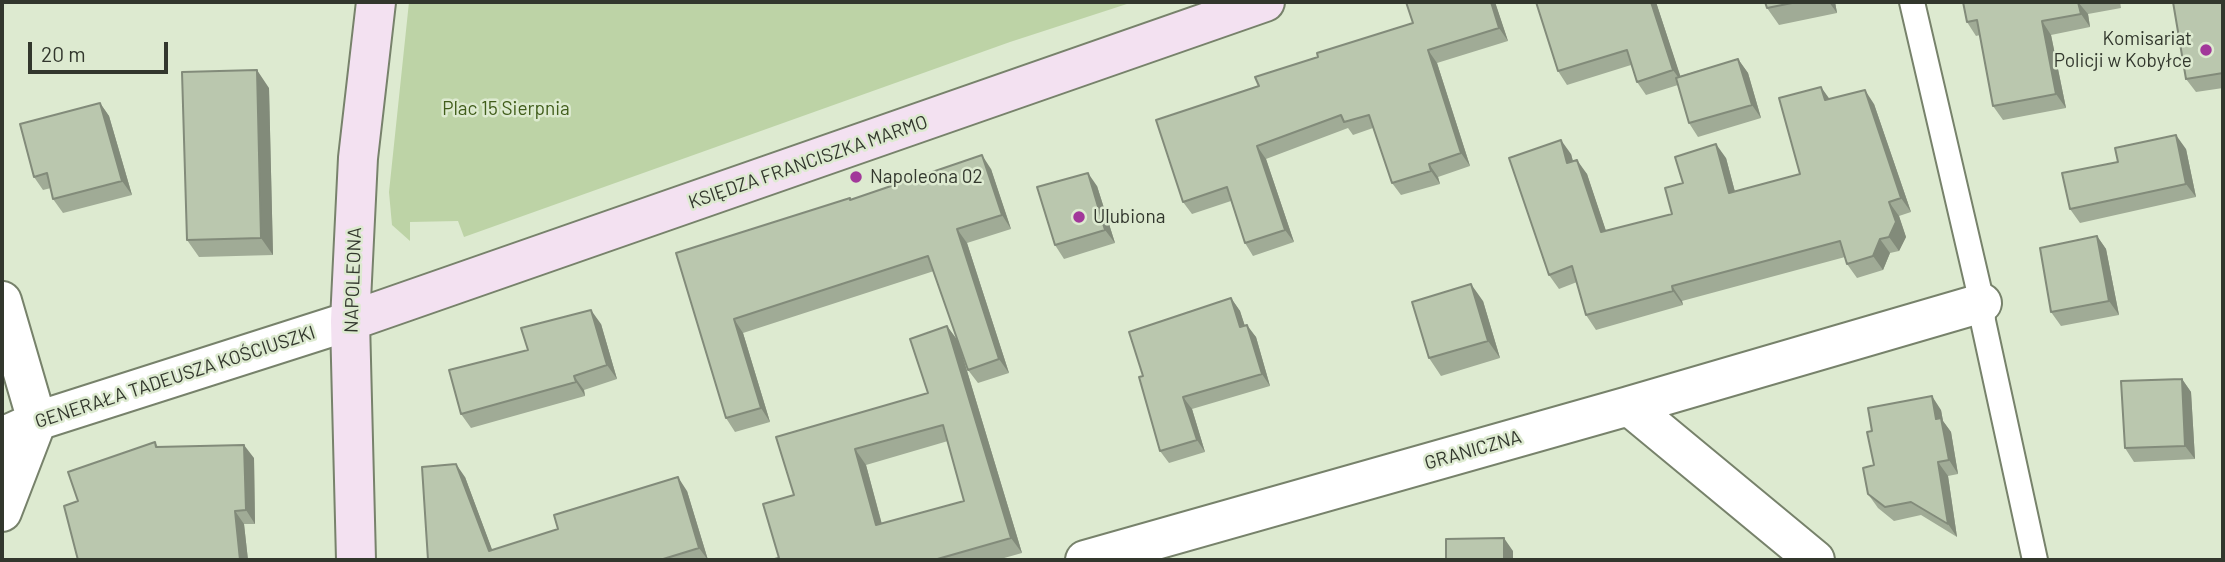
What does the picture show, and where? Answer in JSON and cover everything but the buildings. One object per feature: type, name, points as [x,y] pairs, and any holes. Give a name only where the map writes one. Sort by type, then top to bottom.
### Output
[{"type":"street","name":"NAPOLEONA","points":[[356,560],[350,321],[358,158],[376,2]]},
{"type":"street","name":"KSIĘDZA FRANCISZKA MARMO","points":[[350,321],[1265,2]]},
{"type":"street","points":[[2,301],[37,421],[2,512]]},
{"type":"street","name":"GRANICZNA","points":[[1085,560],[1982,303]]},
{"type":"street","name":"GENERAŁA TADEUSZA KOŚCIUSZKI","points":[[2,436],[37,421],[350,321]]},
{"type":"street","points":[[1629,406],[1815,560]]},
{"type":"lane","points":[[1912,2],[1982,303],[1983,321],[2035,560]]},
{"type":"green space","name":"Plac 15 Sierpnia","points":[[409,2],[1133,2],[1010,42],[464,237],[458,221],[410,222],[410,241],[392,225],[389,192]]},
{"type":"place","name":"Komisariat Policji w Kobyłce","points":[[2206,50]]},
{"type":"place","name":"Napoleona 02","points":[[856,177]]},
{"type":"place","name":"Ulubiona","points":[[1079,217]]}]
